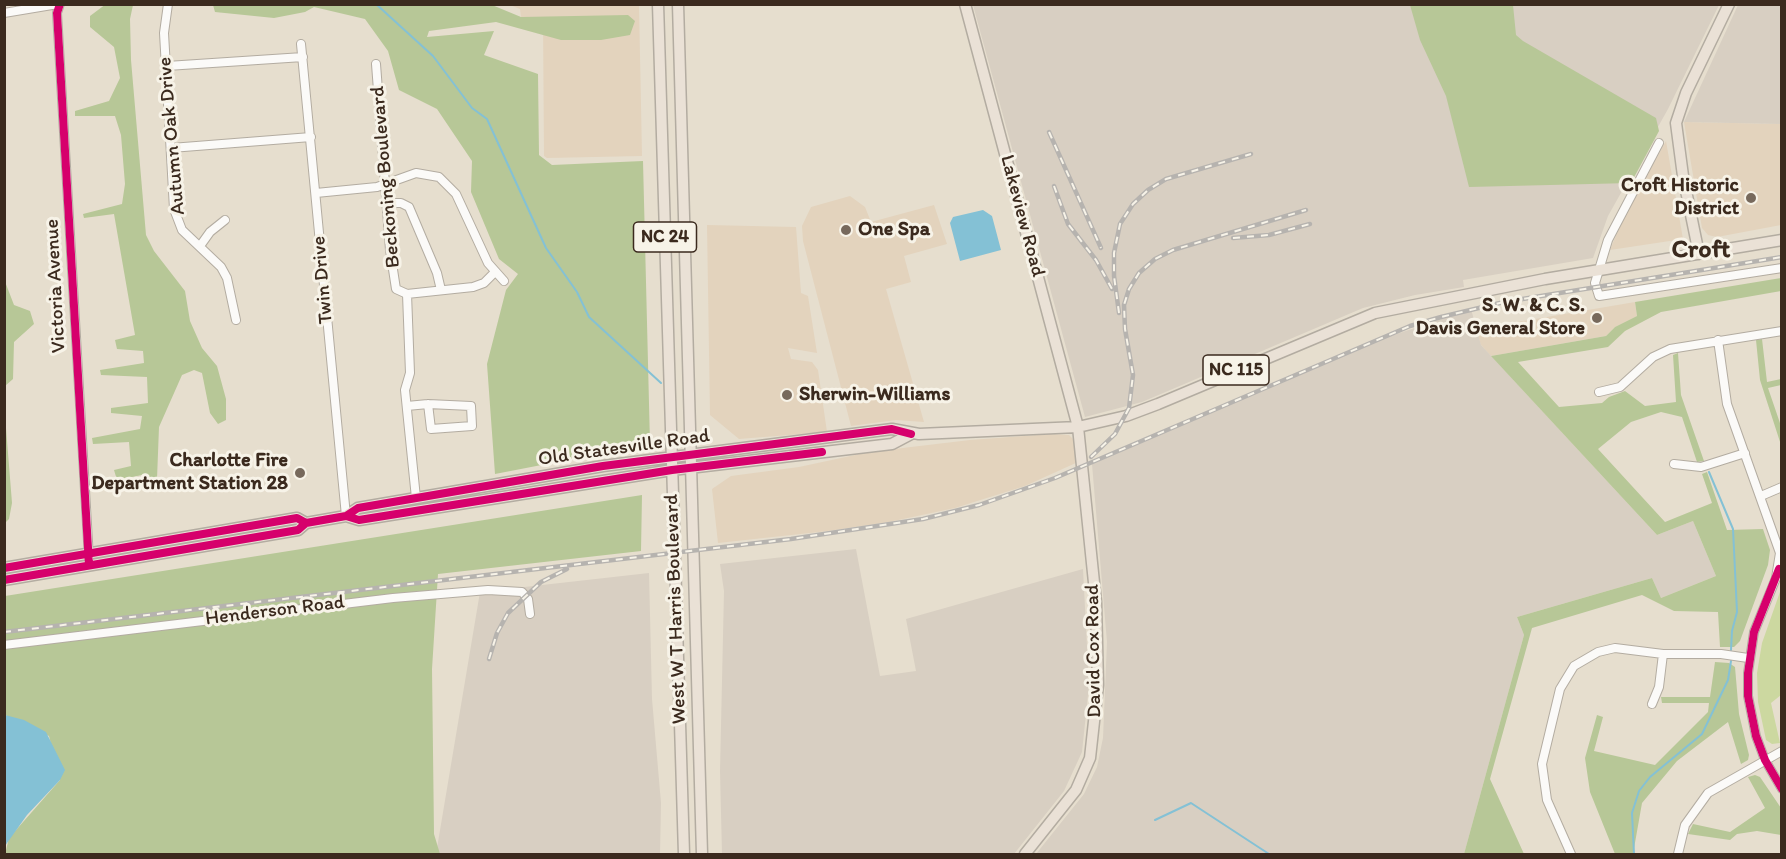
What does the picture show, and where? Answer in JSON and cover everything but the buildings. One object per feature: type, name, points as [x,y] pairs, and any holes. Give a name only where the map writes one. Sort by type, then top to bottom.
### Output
[{"type":"main road","name":"West W T Harris Boulevard","points":[[658,4],[684,855]]},
{"type":"main road","name":"Lakeview Road","points":[[966,4],[1078,427]]},
{"type":"main road","points":[[1699,254],[1683,176],[1676,123],[1684,96],[1729,4]]},
{"type":"main road","name":"West W T Harris Boulevard","points":[[677,8],[702,855]]},
{"type":"main road","name":"Old Statesville Road","points":[[4,580],[89,560],[297,519],[306,523],[346,516],[358,508],[691,454],[892,429],[906,433],[1078,427],[1126,416],[1158,404],[1375,313],[1598,271],[1782,240]]},
{"type":"main road","name":"David Cox Road","points":[[1025,855],[1076,790],[1087,769],[1095,737],[1098,638],[1078,427]]},
{"type":"main road","name":"Old Statesville Road","points":[[346,516],[359,520],[672,470],[892,444],[906,433]]},
{"type":"main road","points":[[775,458],[823,446],[880,440],[906,433]]},
{"type":"main road","name":"Old Statesville Road","points":[[4,568],[89,560]]},
{"type":"street","points":[[4,13],[59,4]]},
{"type":"street","name":"Victoria Avenue","points":[[59,4],[57,13],[59,59],[89,560]]},
{"type":"street","name":"Autumn Oak Drive","points":[[168,4],[164,33],[174,209],[178,222],[190,239],[221,267],[227,278],[236,320]]},
{"type":"street","name":"Twin Drive","points":[[302,44],[346,516]]},
{"type":"street","points":[[167,66],[303,57]]},
{"type":"street","name":"Beckoning Boulevard","points":[[375,64],[395,284],[396,289],[407,294],[410,373],[405,390],[416,498]]},
{"type":"street","points":[[171,148],[311,137]]},
{"type":"street","points":[[1659,143],[1617,220],[1598,271],[1595,283],[1597,294],[1604,297],[1782,268]]},
{"type":"street","points":[[316,193],[386,184],[416,173],[432,175],[446,182],[456,194],[494,273],[504,280]]},
{"type":"street","points":[[388,203],[401,202],[408,207],[437,273],[441,290]]},
{"type":"street","points":[[200,246],[210,232],[225,220]]},
{"type":"street","points":[[407,294],[473,287],[484,283],[494,273]]},
{"type":"street","points":[[1599,392],[1620,387],[1660,353],[1718,340],[1782,331]]},
{"type":"street","points":[[1718,340],[1727,404],[1778,542],[1780,562],[1754,632],[1748,658],[1751,717],[1765,760],[1782,789]]},
{"type":"street","points":[[407,405],[428,404],[471,406],[472,426],[431,429],[428,404]]},
{"type":"street","points":[[1674,464],[1701,467],[1745,453]]},
{"type":"street","points":[[1761,496],[1782,488]]},
{"type":"street","name":"Henderson Road","points":[[4,645],[304,608],[488,590],[522,592],[528,599],[530,614]]},
{"type":"street","points":[[1571,855],[1548,800],[1542,774],[1547,738],[1565,679],[1579,661],[1608,649],[1624,648],[1663,654],[1721,654],[1748,658]]},
{"type":"street","points":[[1652,704],[1659,687],[1663,654]]},
{"type":"street","points":[[1678,855],[1685,825],[1700,802],[1721,784],[1782,751]]},
{"type":"shaded area","points":[[510,5],[639,5],[642,156],[547,158],[544,156],[543,18],[521,17],[520,9]]},
{"type":"shaded area","points":[[973,5],[1719,5],[1668,109],[1608,216],[1593,258],[1463,280],[1464,287],[1415,295],[1363,308],[1142,402],[1085,417]]},
{"type":"shaded area","points":[[1738,5],[1781,5],[1781,124],[1684,122]]},
{"type":"shaded area","points":[[1684,122],[1781,124],[1781,225],[1717,237],[1708,235],[1702,228]]},
{"type":"shaded area","points":[[1666,141],[1683,239],[1610,250],[1622,221]]},
{"type":"shaded area","points":[[850,196],[865,207],[871,222],[934,205],[947,244],[904,256],[911,282],[886,289],[924,422],[896,420],[851,426],[803,241],[802,226],[811,207]]},
{"type":"shaded area","points":[[707,225],[796,227],[801,293],[808,296],[817,353],[788,348],[791,359],[812,362],[818,370],[827,432],[739,439],[710,415]]},
{"type":"shaded area","points":[[1635,302],[1637,316],[1615,327],[1606,336],[1491,356],[1481,345],[1476,329]]},
{"type":"shaded area","points":[[1471,309],[1481,345],[1657,535],[1693,521],[1716,576],[1661,598],[1652,578],[1517,617],[1524,635],[1464,854],[1036,854],[1084,794],[1097,767],[1103,738],[1107,642],[1092,464],[1385,338]]},
{"type":"shaded area","points":[[1051,434],[1069,435],[1075,441],[1078,462],[1025,486],[955,508],[889,522],[718,543],[712,489],[731,476],[799,467],[869,452],[970,440]]},
{"type":"shaded area","points":[[856,549],[880,676],[916,671],[906,619],[1083,569],[1089,685],[1082,752],[1064,791],[1014,854],[722,854],[720,771],[724,591],[720,564]]},
{"type":"shaded area","points":[[649,573],[652,699],[661,803],[660,854],[436,854],[480,592]]},
{"type":"green space","points":[[106,4],[133,5],[130,19],[131,60],[146,235],[154,251],[185,291],[190,321],[202,348],[217,366],[226,399],[226,420],[218,424],[210,413],[202,373],[194,370],[182,375],[159,427],[157,479],[144,482],[142,475],[117,480],[114,470],[131,466],[129,442],[93,444],[92,438],[140,429],[142,416],[111,413],[111,408],[148,403],[147,377],[101,375],[100,370],[144,363],[143,351],[117,349],[115,340],[135,335],[114,214],[84,218],[83,214],[122,204],[125,184],[121,135],[115,116],[75,116],[75,111],[109,101],[120,78],[114,47],[90,27],[90,16]]},
{"type":"green space","points":[[213,5],[492,5],[521,17],[628,15],[635,21],[630,35],[601,40],[561,40],[496,22],[429,31],[427,37],[494,31],[484,55],[538,74],[539,155],[552,165],[643,161],[650,444],[495,474],[487,364],[506,290],[518,274],[499,259],[471,192],[472,161],[437,109],[399,90],[388,51],[365,19],[314,7],[305,12],[274,18],[215,12]]},
{"type":"green space","points":[[1410,5],[1513,5],[1516,35],[1523,41],[1656,118],[1659,131],[1631,183],[1469,187],[1446,96],[1420,40]]},
{"type":"green space","points":[[1781,278],[1781,291],[1661,312],[1625,331],[1608,347],[1518,362],[1559,407],[1602,403],[1609,397],[1625,391],[1645,406],[1676,402],[1673,355],[1678,353],[1681,395],[1704,461],[1697,462],[1682,417],[1661,412],[1631,422],[1598,449],[1665,522],[1712,503],[1702,474],[1707,472],[1727,530],[1763,529],[1770,550],[1768,565],[1740,641],[1734,647],[1720,647],[1718,612],[1674,611],[1642,595],[1532,628],[1490,779],[1524,854],[1464,854],[1524,635],[1517,617],[1652,578],[1661,598],[1716,576],[1693,521],[1657,535],[1491,356],[1606,336],[1615,327],[1637,316],[1635,302]]},
{"type":"green space","points":[[4,279],[14,305],[30,311],[34,324],[14,342],[13,379],[5,386]]},
{"type":"green space","points":[[1762,339],[1767,382],[1781,379],[1781,385],[1768,388],[1781,426],[1781,445],[1760,380],[1756,340]]},
{"type":"green space","points":[[4,403],[12,503],[9,519],[5,523]]},
{"type":"green space","points":[[642,495],[641,551],[438,574],[432,669],[434,834],[440,854],[5,854],[9,838],[60,780],[49,736],[5,715],[5,596]]},
{"type":"green space","points":[[1781,589],[1781,695],[1771,703],[1780,743],[1772,744],[1766,740],[1758,702],[1757,673],[1762,643]]},
{"type":"green space","points":[[1715,662],[1729,663],[1735,667],[1739,714],[1749,755],[1748,760],[1741,764],[1728,722],[1677,761],[1642,803],[1633,854],[1615,854],[1590,792],[1585,758],[1597,715],[1603,717],[1594,751],[1655,765],[1708,712],[1709,703],[1662,703],[1661,697],[1710,697]]},
{"type":"green space","points":[[1755,775],[1760,777],[1781,808],[1781,835],[1757,831],[1737,834],[1730,840],[1688,834],[1693,824],[1730,832],[1765,808],[1748,777]]},
{"type":"water","points":[[983,210],[992,216],[1001,250],[960,261],[950,223],[953,217]]},
{"type":"water","points":[[5,715],[24,720],[46,732],[65,770],[60,780],[27,815],[5,846]]},
{"type":"waterway","points":[[376,4],[433,56],[472,108],[487,119],[546,248],[577,292],[589,317],[661,383]]},
{"type":"waterway","points":[[1709,472],[1733,529],[1737,612],[1732,631],[1731,650]]},
{"type":"waterway","points":[[1634,854],[1632,813],[1639,791],[1650,777],[1702,734],[1728,680],[1731,661]]},
{"type":"waterway","points":[[1155,820],[1191,803],[1269,854]]},
{"type":"railway","points":[[1049,132],[1101,248]]},
{"type":"railway","points":[[1119,313],[1114,276],[1114,253],[1120,224],[1133,204],[1148,190],[1166,179],[1251,154]]},
{"type":"railway","points":[[1054,186],[1068,224],[1096,260],[1112,289]]},
{"type":"railway","points":[[1091,457],[1115,434],[1129,408],[1133,375],[1125,329],[1124,305],[1129,289],[1139,273],[1155,259],[1173,250],[1306,210]]},
{"type":"railway","points":[[1233,238],[1269,235],[1310,224]]},
{"type":"railway","points":[[4,632],[791,539],[923,519],[979,505],[1055,478],[1410,326],[1504,302],[1782,257]]},
{"type":"railway","points":[[489,659],[497,633],[508,613],[541,582],[567,569]]},
{"type":"cycle path","points":[[60,4],[57,13],[89,565]]},
{"type":"cycle path","points":[[346,516],[358,508],[603,466],[892,429],[911,434]]},
{"type":"cycle path","points":[[4,568],[297,518],[306,523],[346,516],[359,520],[672,470],[822,452]]},
{"type":"cycle path","points":[[4,580],[298,530],[306,523]]},
{"type":"cycle path","points":[[1779,569],[1754,632],[1748,673],[1748,696],[1756,736],[1765,760],[1782,789]]},
{"type":"place","name":"Croft Historic District","points":[[1751,198]]},
{"type":"place","name":"One Spa","points":[[846,230]]},
{"type":"place","name":"S. W. & C. S. Davis General Store","points":[[1597,318]]},
{"type":"place","name":"Sherwin-Williams","points":[[787,395]]},
{"type":"place","name":"Charlotte Fire Department Station 28","points":[[300,473]]},
{"type":"district","name":"Croft","points":[[1701,250]]}]
